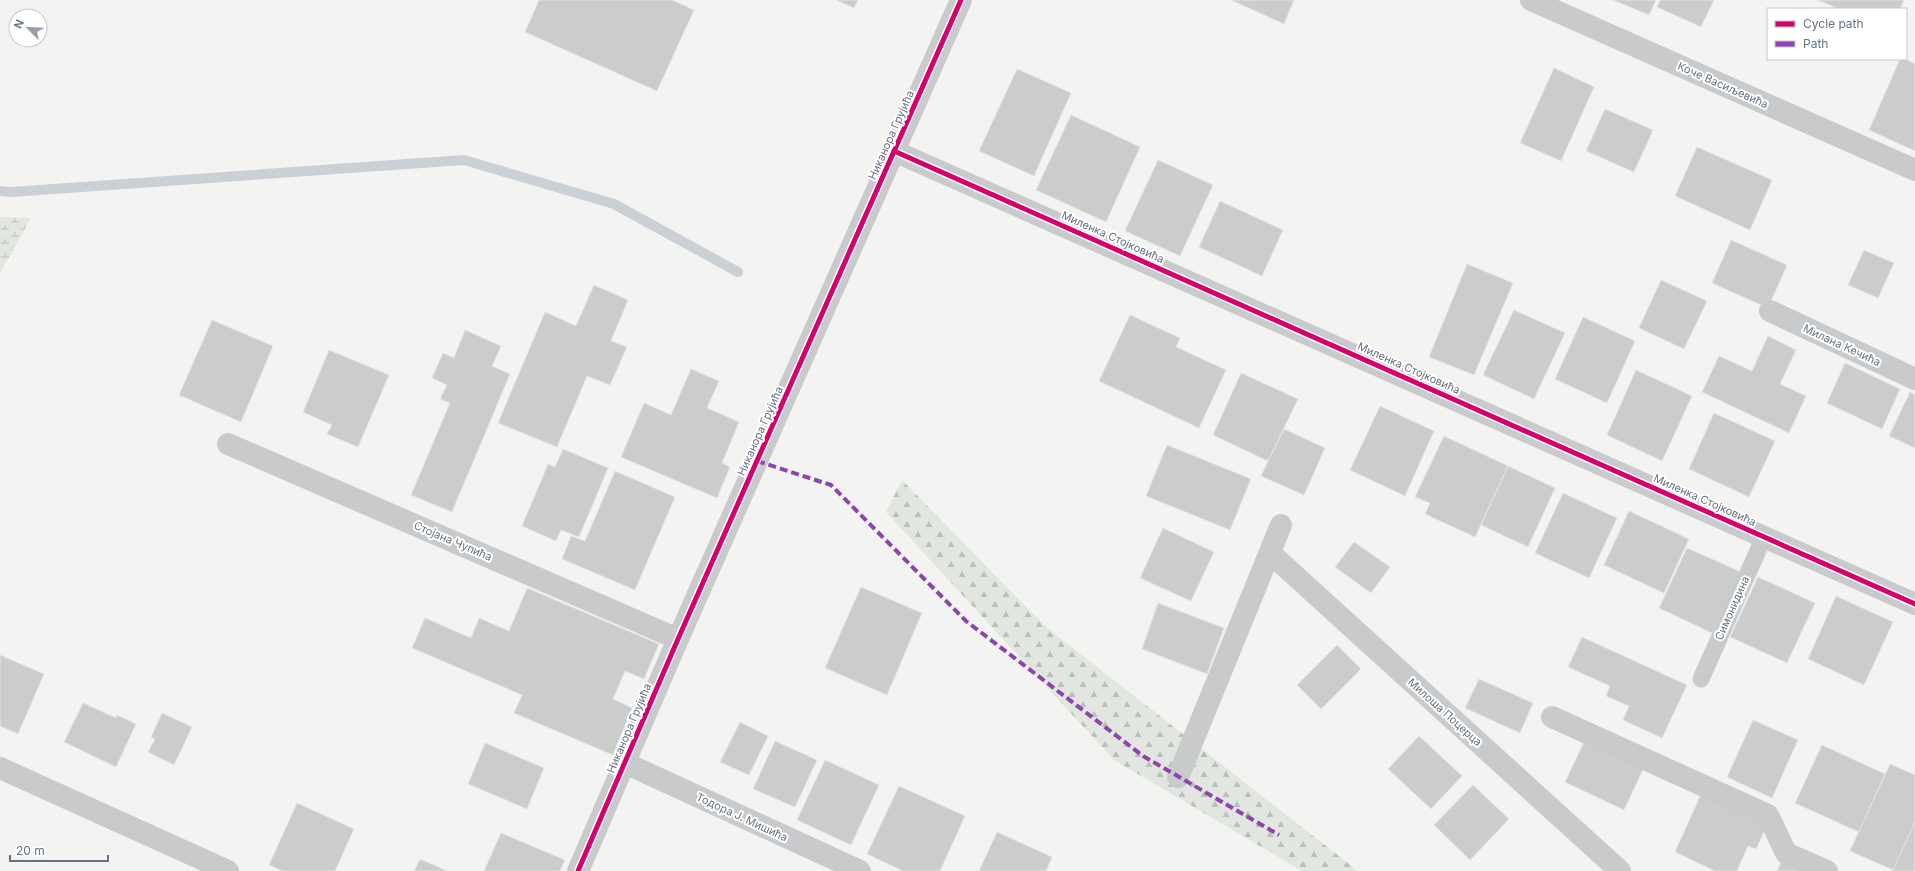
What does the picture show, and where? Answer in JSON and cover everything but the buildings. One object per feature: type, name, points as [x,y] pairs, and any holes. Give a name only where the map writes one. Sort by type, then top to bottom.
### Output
[{"type":"street","name":"Никанора Грујића","points":[[578,871],[678,639],[961,0]]},
{"type":"street","name":"Коче Васиљевића","points":[[1531,0],[1915,170]]},
{"type":"street","name":"Миленка Стојковића","points":[[894,151],[1915,604]]},
{"type":"street","name":"Милана Кечића","points":[[1770,311],[1915,379]]},
{"type":"street","name":"Стојана Чупића","points":[[228,444],[678,639]]},
{"type":"street","points":[[1178,776],[1281,525]]},
{"type":"street","name":"Милоша Поцерца","points":[[1270,553],[1620,871]]},
{"type":"street","points":[[1552,717],[1768,815],[1786,853],[1827,871]]},
{"type":"street","name":"Тодора Ј. Мишића","points":[[625,763],[860,871]]},
{"type":"street","points":[[0,768],[58,793],[217,869]]},
{"type":"lane","name":"Симонидина","points":[[1701,679],[1764,537]]},
{"type":"green space","points":[[0,217],[31,218],[0,273]]},
{"type":"green space","points":[[902,480],[1046,627],[1358,871],[1302,871],[1114,760],[886,512]]},
{"type":"waterway","points":[[0,191],[11,192],[464,160],[614,204],[738,272]]},
{"type":"marked path","points":[[757,461],[831,485],[966,621],[1143,756],[1279,835]]},
{"type":"cycle path","points":[[578,871],[678,639],[961,0]]},
{"type":"cycle path","points":[[894,151],[1915,604]]}]
